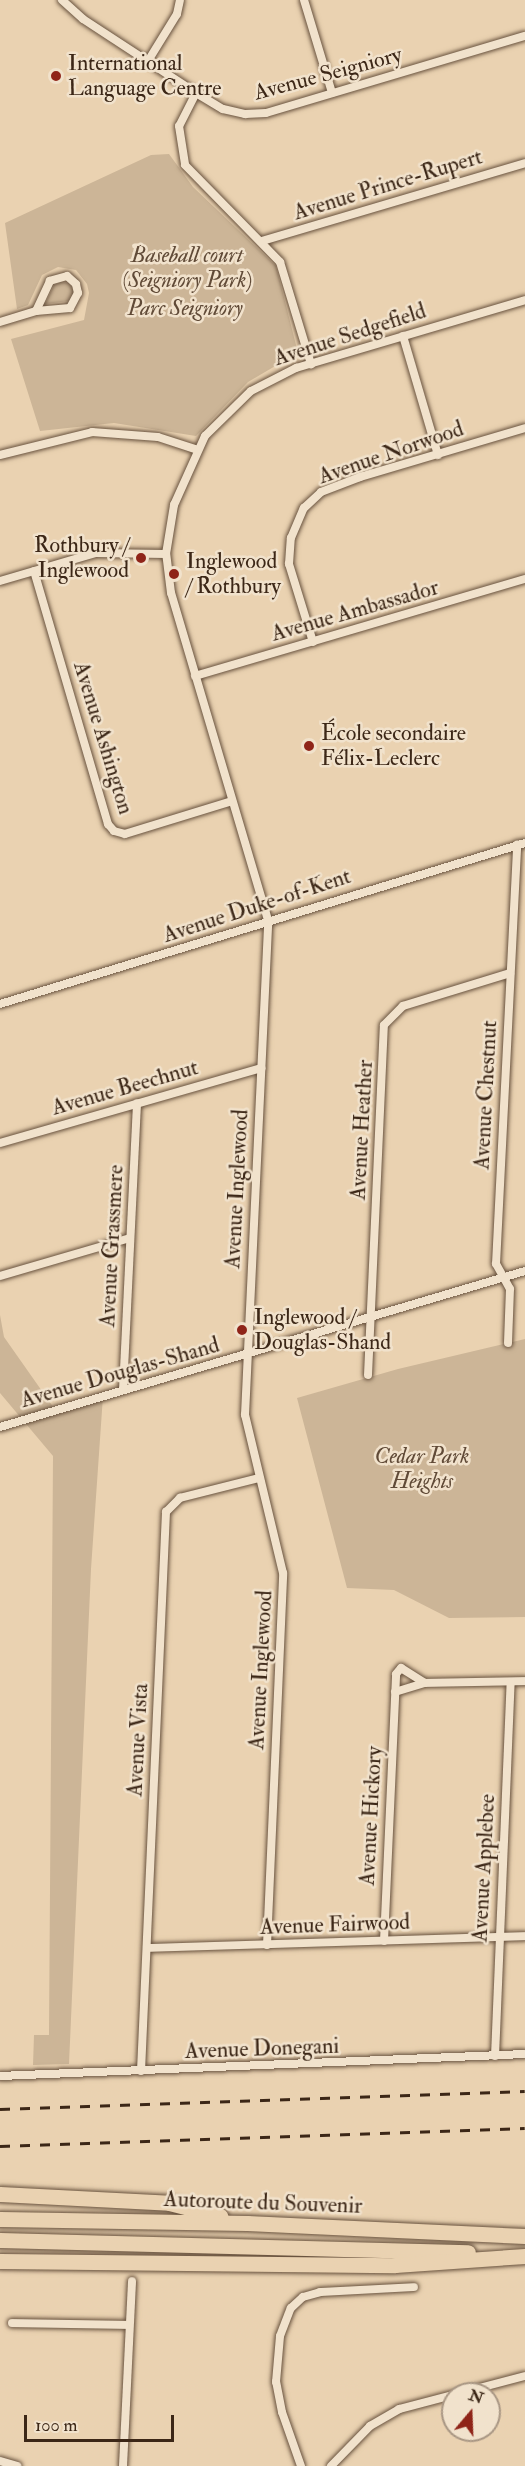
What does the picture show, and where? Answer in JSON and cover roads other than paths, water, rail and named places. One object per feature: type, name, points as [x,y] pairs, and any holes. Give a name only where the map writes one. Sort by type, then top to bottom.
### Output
[{"type":"highway","points":[[0,2194],[169,2203],[247,2223]]},
{"type":"highway","name":"Autoroute du Souvenir","points":[[0,2219],[247,2223],[525,2236]]},
{"type":"highway","name":"Autoroute du Souvenir","points":[[0,2240],[221,2243],[525,2256]]},
{"type":"highway","points":[[0,2260],[386,2265],[525,2256]]},
{"type":"street","name":"Avenue Seigniory","points":[[62,0],[83,19],[196,93],[223,109],[245,114],[266,113],[525,36]]},
{"type":"street","points":[[148,61],[177,14],[180,0]]},
{"type":"street","points":[[304,0],[332,93]]},
{"type":"street","points":[[196,93],[179,126],[184,165],[194,178],[262,241],[280,262],[311,364]]},
{"type":"street","name":"Avenue Prince-Rupert","points":[[262,241],[525,163]]},
{"type":"street","points":[[0,322],[36,311],[70,308],[78,293],[76,284],[67,276],[50,281],[36,311]]},
{"type":"street","name":"Avenue Sedgefield","points":[[196,449],[221,416],[251,391],[311,364],[525,300]]},
{"type":"street","points":[[403,336],[438,455]]},
{"type":"street","name":"Avenue Norwood","points":[[313,642],[289,564],[291,537],[304,508],[321,492],[525,428]]},
{"type":"street","points":[[0,455],[92,432],[158,437],[196,449]]},
{"type":"street","name":"Avenue Inglewood","points":[[196,449],[174,505],[166,554],[171,593],[268,920],[244,1415],[283,1573],[267,1945]]},
{"type":"street","points":[[0,581],[96,553],[166,554]]},
{"type":"street","name":"Avenue Ashington","points":[[34,571],[108,824],[114,831],[125,834],[232,801]]},
{"type":"street","name":"Avenue Ambassador","points":[[195,676],[525,579]]},
{"type":"street","name":"Avenue Duke-of-Kent","points":[[0,1004],[255,929],[268,920],[521,844]]},
{"type":"street","name":"Avenue Chestnut","points":[[508,1343],[510,1289],[496,1264],[510,973],[521,844]]},
{"type":"street","name":"Avenue Heather","points":[[368,1375],[384,1025],[403,1006],[510,973]]},
{"type":"street","name":"Avenue Beechnut","points":[[0,1143],[261,1068]]},
{"type":"street","name":"Avenue Grassmere","points":[[123,1390],[137,1103]]},
{"type":"street","points":[[0,1276],[130,1238]]},
{"type":"street","name":"Avenue Douglas-Shand","points":[[0,1427],[525,1270]]},
{"type":"street","name":"Avenue Vista","points":[[141,2072],[166,1512],[180,1498],[259,1478]]},
{"type":"street","name":"Avenue Hickory","points":[[384,1941],[396,1674],[401,1668],[425,1683]]},
{"type":"street","name":"Avenue Hickory","points":[[395,1692],[425,1683],[525,1681]]},
{"type":"street","name":"Avenue Applebee","points":[[495,2056],[511,1682]]},
{"type":"street","name":"Avenue Fairwood","points":[[147,1948],[525,1936]]},
{"type":"street","name":"Avenue Donegani","points":[[0,2076],[141,2072],[525,2054]]},
{"type":"street","points":[[123,2466],[132,2281]]},
{"type":"street","points":[[302,2466],[279,2403],[278,2349],[291,2308],[303,2297],[320,2292],[414,2287]]},
{"type":"street","points":[[12,2323],[129,2325]]},
{"type":"street","points":[[331,2466],[370,2426],[399,2409],[525,2376]]},
{"type":"street","points":[[3,2463],[18,2466]]},
{"type":"railway","points":[[0,2109],[525,2091]]},
{"type":"railway","points":[[0,2146],[525,2128]]},
{"type":"place","name":"International Language Centre","points":[[56,76]]},
{"type":"place","name":"Rothbury / Inglewood","points":[[141,558]]},
{"type":"place","name":"Inglewood / Rothbury","points":[[174,574]]},
{"type":"place","name":"École secondaire Félix-Leclerc","points":[[309,746]]},
{"type":"place","name":"Inglewood / Douglas-Shand","points":[[242,1330]]},
{"type":"park label","name":"Baseball court (Seigniory Park)","points":[[187,268]]},
{"type":"park label","name":"Parc Seigniory","points":[[185,309]]},
{"type":"park label","name":"Cedar Park Heights","points":[[422,1468]]}]
